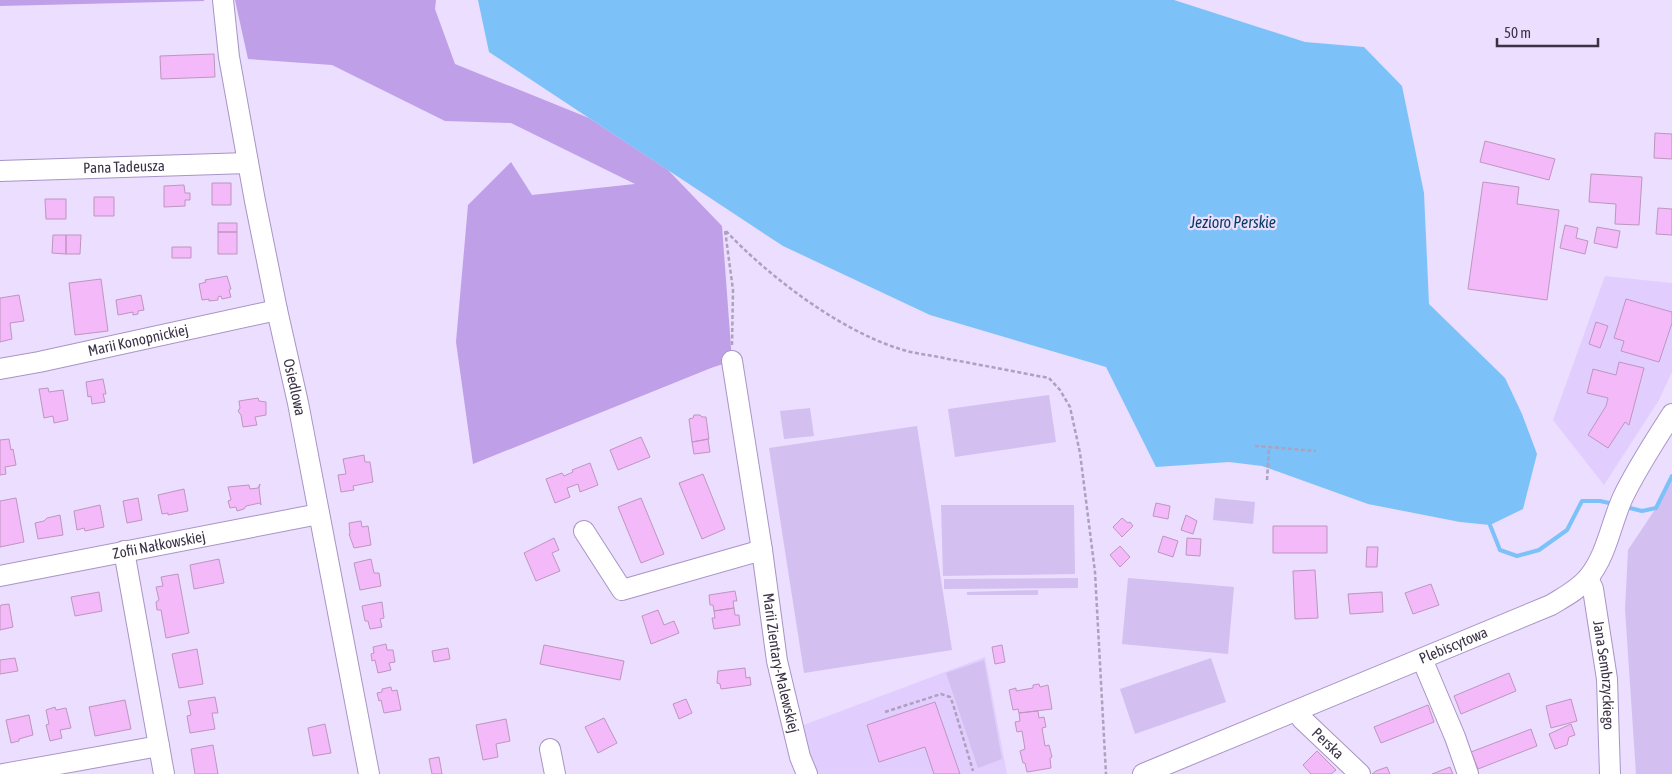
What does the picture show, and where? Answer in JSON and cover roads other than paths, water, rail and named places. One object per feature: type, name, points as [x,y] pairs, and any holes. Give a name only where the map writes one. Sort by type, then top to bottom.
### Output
[{"type":"street","name":"Osiedlowa","points":[[223,0],[229,57],[248,163],[277,310],[298,403],[369,774]]},
{"type":"street","name":"Pana Tadeusza","points":[[0,171],[248,163]]},
{"type":"street","name":"Marii Konopnickiej","points":[[0,369],[277,310]]},
{"type":"street","name":"Marii Zientary-Malewskiej","points":[[732,361],[762,550],[777,661],[800,757],[807,774]]},
{"type":"street","name":"Plebiscytowa","points":[[1143,774],[1551,605],[1571,593],[1588,578],[1598,561],[1634,474],[1672,414]]},
{"type":"street","name":"Zofii Nałkowskiej","points":[[0,576],[319,514]]},
{"type":"street","points":[[584,530],[622,590],[762,550]]},
{"type":"street","points":[[124,551],[164,774]]},
{"type":"street","name":"Jana Sembrzyckiego","points":[[1588,578],[1593,589],[1607,679],[1610,774]]},
{"type":"street","points":[[1422,659],[1455,737],[1468,774]]},
{"type":"street","name":"Perska","points":[[1297,711],[1302,719],[1360,774]]},
{"type":"street","points":[[3,774],[158,746]]},
{"type":"street","points":[[550,749],[555,774]]},
{"type":"water","name":"Jezioro Perskie","points":[[478,0],[1174,0],[1305,42],[1364,47],[1402,86],[1424,193],[1429,304],[1505,378],[1522,414],[1537,454],[1523,509],[1490,525],[1460,522],[1368,504],[1262,466],[1229,462],[1156,467],[1106,367],[930,315],[783,246],[489,52]]},
{"type":"waterway","points":[[1626,507],[1642,511],[1656,508],[1672,476]]},
{"type":"waterway","points":[[1490,525],[1500,550],[1517,556],[1539,550],[1567,530],[1582,501],[1600,501],[1614,504]]}]
